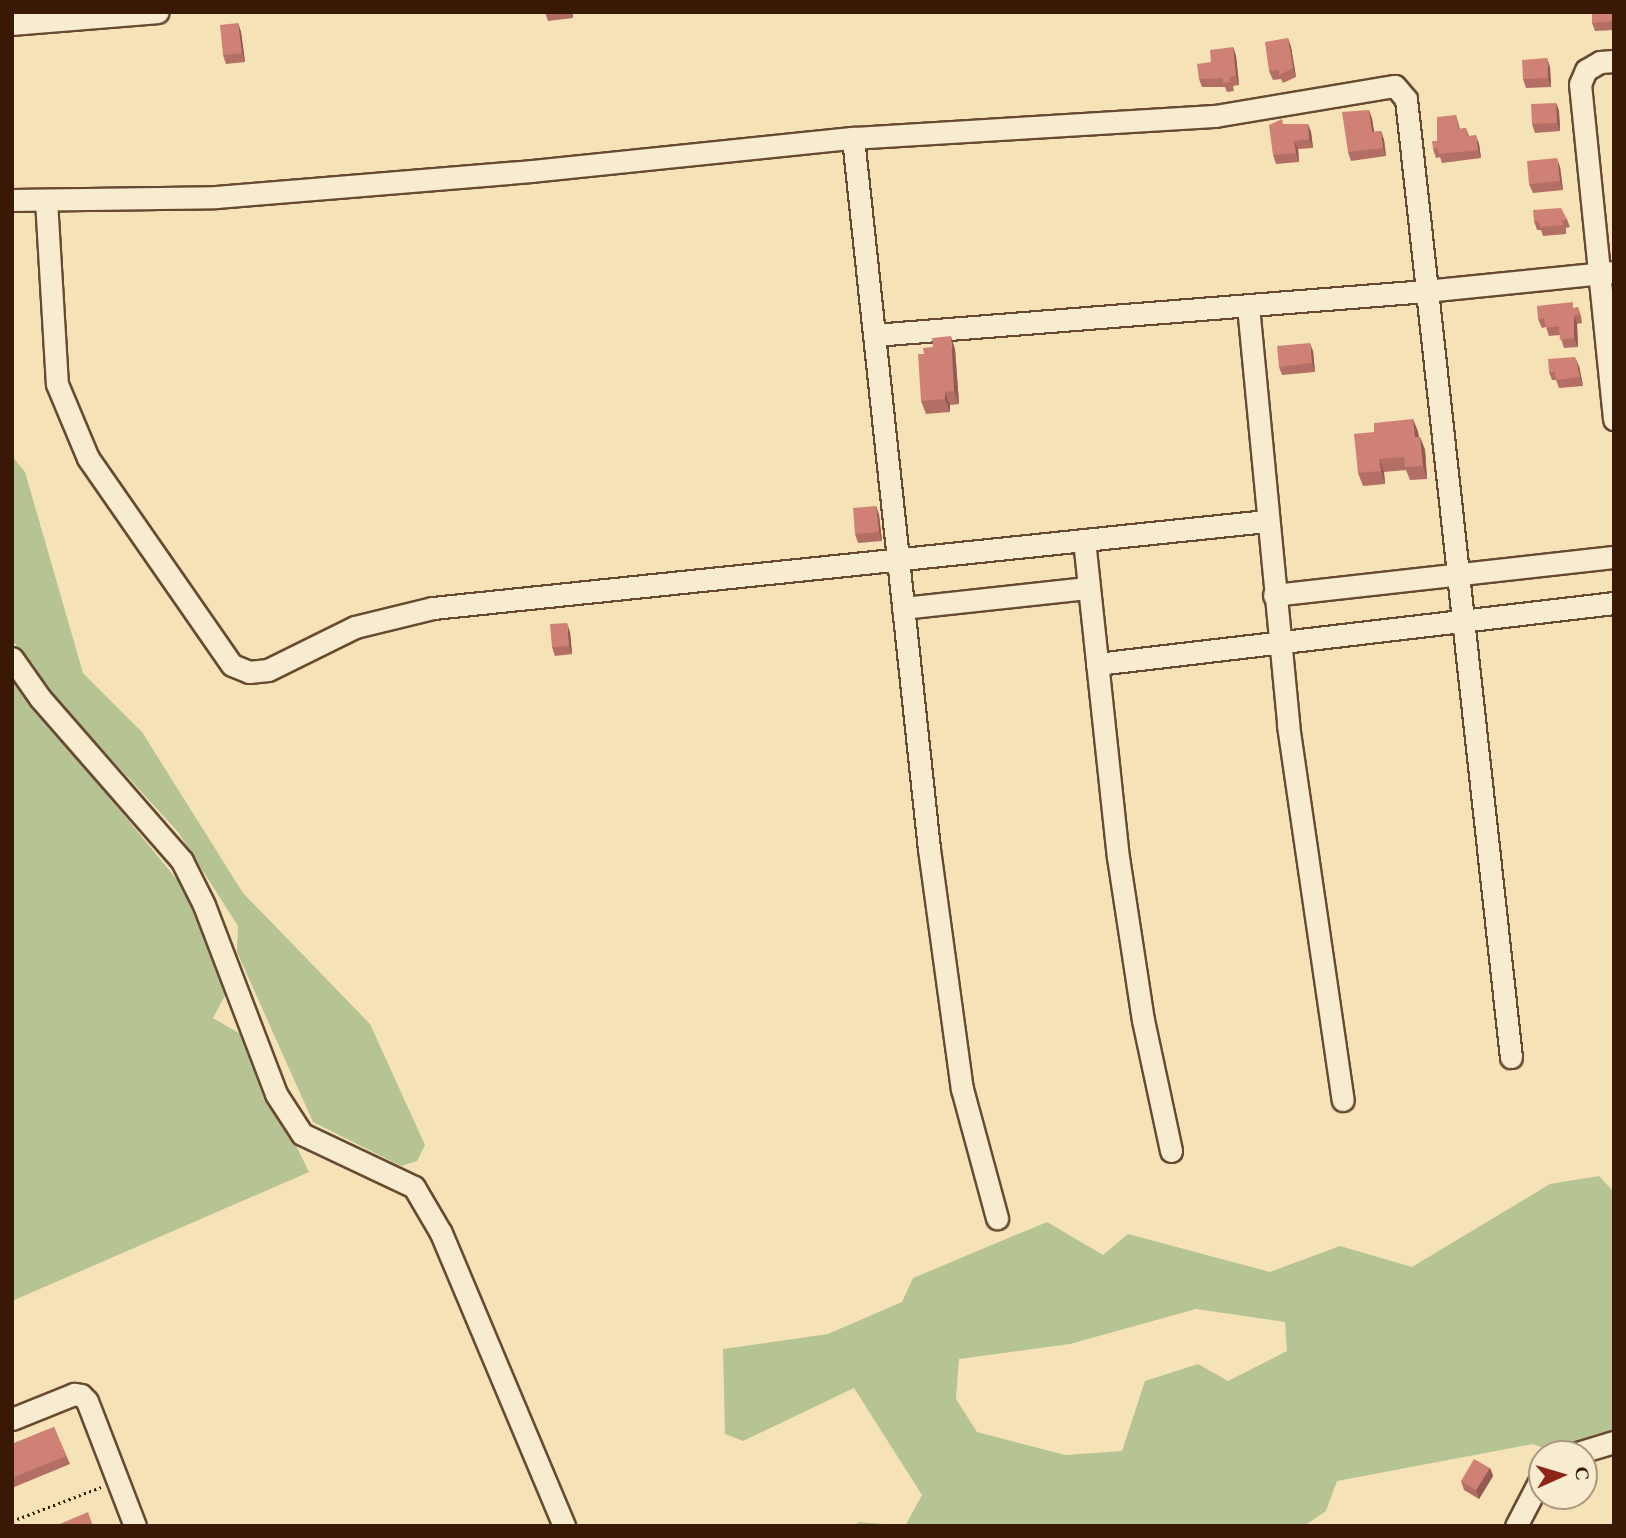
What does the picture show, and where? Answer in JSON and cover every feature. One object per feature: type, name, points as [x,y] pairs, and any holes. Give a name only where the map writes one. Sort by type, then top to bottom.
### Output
[{"type":"street","points":[[12,24],[159,12]]},
{"type":"street","points":[[1614,61],[1600,62],[1586,70],[1580,84],[1606,272],[1614,419]]},
{"type":"street","points":[[12,200],[216,197],[531,171],[853,138],[1215,116],[1395,86],[1406,99],[1511,1057]]},
{"type":"street","points":[[853,138],[929,849],[962,1089],[997,1219]]},
{"type":"street","points":[[46,200],[57,384],[88,458],[232,665],[249,672],[268,670],[355,627],[433,608],[1267,520]]},
{"type":"street","points":[[874,335],[1426,291],[1606,272]]},
{"type":"street","points":[[1248,306],[1279,643],[1321,967],[1343,1100]]},
{"type":"street","points":[[1084,540],[1118,857],[1143,1020],[1171,1151]]},
{"type":"street","points":[[1274,595],[1614,558]]},
{"type":"street","points":[[903,608],[1088,588]]},
{"type":"street","points":[[1097,664],[1614,603]]},
{"type":"street","points":[[12,658],[40,698],[182,860],[205,905],[276,1094],[302,1134],[414,1187],[441,1233],[564,1526]]},
{"type":"street","points":[[12,1419],[74,1394],[81,1395],[86,1401],[135,1526]]},
{"type":"street","points":[[1516,1526],[1528,1503]]},
{"type":"path","points":[[12,1521],[118,1481]]},
{"type":"green space","points":[[12,456],[25,472],[83,673],[142,732],[243,893],[370,1024],[425,1145],[417,1161],[401,1166],[313,1122],[237,952],[238,926],[178,832],[69,713],[12,640]]},
{"type":"green space","points":[[12,679],[179,882],[229,988],[213,1018],[242,1035],[309,1172],[12,1301]]},
{"type":"green space","points":[[1599,1176],[1614,1192],[1614,1437],[1598,1441],[1528,1440],[1528,1445],[1337,1481],[1326,1511],[1304,1526],[905,1526],[922,1495],[854,1388],[743,1441],[725,1434],[723,1349],[828,1334],[902,1302],[913,1278],[1047,1222],[1103,1255],[1128,1234],[1270,1272],[1340,1246],[1412,1267],[1550,1184]],"holes":[[[1196,1309],[1285,1322],[1287,1351],[1228,1381],[1198,1364],[1145,1381],[1122,1451],[1065,1455],[977,1432],[956,1399],[959,1359],[1070,1344]]]},
{"type":"green space","points":[[859,1522],[905,1526],[854,1526]]},
{"type":"building","points":[[1592,12],[1612,12],[1612,21],[1592,23]]},
{"type":"building","points":[[238,23],[242,53],[223,55],[220,25]]},
{"type":"building","points":[[1288,38],[1293,68],[1279,75],[1279,70],[1269,71],[1265,42]]},
{"type":"building","points":[[1233,47],[1236,76],[1230,77],[1230,82],[1223,83],[1223,78],[1199,79],[1197,64],[1211,62],[1210,50]]},
{"type":"building","points":[[1547,58],[1548,78],[1523,79],[1522,60]]},
{"type":"building","points":[[1556,103],[1557,123],[1532,124],[1531,104]]},
{"type":"building","points":[[1369,110],[1372,132],[1381,131],[1383,148],[1348,152],[1342,112]]},
{"type":"building","points":[[1456,115],[1458,129],[1466,128],[1467,136],[1476,135],[1478,150],[1439,154],[1438,148],[1433,149],[1432,141],[1437,141],[1437,117]]},
{"type":"building","points":[[1282,119],[1283,124],[1308,124],[1309,139],[1294,141],[1296,153],[1273,155],[1269,125]]},
{"type":"building","points":[[1557,158],[1560,181],[1529,184],[1527,161]]},
{"type":"building","points":[[1561,208],[1567,219],[1562,219],[1563,225],[1540,227],[1539,221],[1534,221],[1533,210]]},
{"type":"building","points":[[1573,302],[1573,308],[1578,307],[1579,315],[1574,315],[1574,338],[1560,340],[1559,326],[1546,328],[1544,318],[1538,319],[1537,306]]},
{"type":"building","points":[[951,336],[954,391],[945,392],[945,399],[921,401],[918,354],[924,354],[923,348],[933,347],[932,338]]},
{"type":"building","points":[[1310,343],[1312,363],[1279,367],[1277,346]]},
{"type":"building","points":[[1575,357],[1580,377],[1556,380],[1555,371],[1549,372],[1548,359]]},
{"type":"building","points":[[1413,419],[1415,437],[1420,437],[1423,466],[1405,467],[1404,457],[1379,459],[1381,471],[1358,473],[1354,434],[1374,432],[1374,423]]},
{"type":"building","points":[[876,506],[879,532],[855,534],[853,508]]},
{"type":"building","points":[[567,623],[569,646],[552,647],[550,624]]},
{"type":"building","points":[[54,1427],[66,1456],[12,1478],[12,1444]]},
{"type":"building","points":[[1474,1459],[1490,1468],[1476,1490],[1461,1481]]},
{"type":"building","points":[[88,1512],[93,1526],[55,1526]]}]
